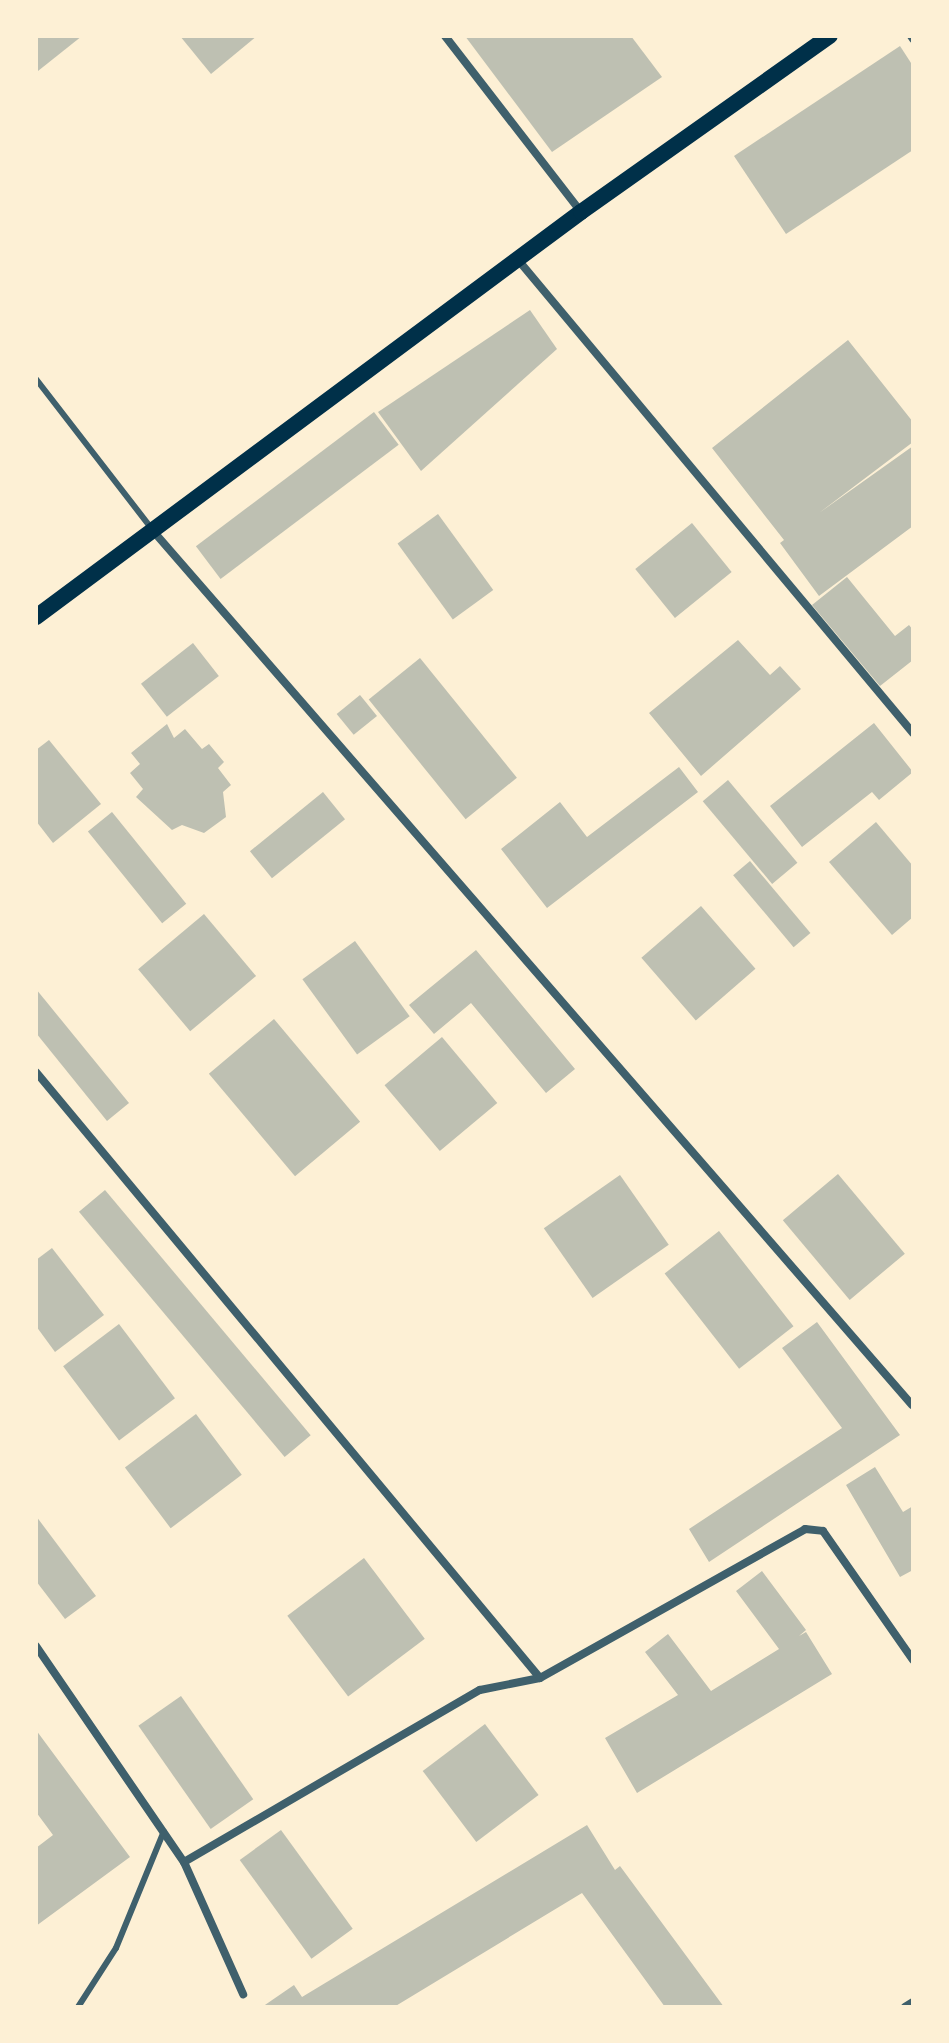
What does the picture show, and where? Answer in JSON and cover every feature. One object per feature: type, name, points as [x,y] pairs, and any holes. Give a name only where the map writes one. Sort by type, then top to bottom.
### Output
[{"type":"main road","points":[[36,617],[581,212],[830,36]]},
{"type":"street","points":[[445,36],[581,212]]},
{"type":"street","points":[[519,261],[913,733]]},
{"type":"street","points":[[154,532],[912,1405]]},
{"type":"street","points":[[36,1072],[540,1678]]},
{"type":"street","points":[[184,1862],[480,1690],[540,1678],[805,1529],[823,1531],[913,1660]]},
{"type":"street","points":[[36,1646],[184,1862],[243,1994]]},
{"type":"street","points":[[905,2007],[913,2002]]},
{"type":"lane","points":[[36,379],[154,532]]},
{"type":"lane","points":[[78,2007],[116,1948],[164,1831]]},
{"type":"building","points":[[36,36],[82,36],[38,71]]},
{"type":"building","points":[[180,36],[257,36],[211,74]]},
{"type":"building","points":[[465,36],[631,36],[662,77],[552,152]]},
{"type":"building","points":[[900,46],[913,66],[913,150],[786,234],[734,156]]},
{"type":"building","points":[[530,310],[557,349],[421,471],[378,412]]},
{"type":"building","points":[[848,340],[913,422],[913,442],[819,513],[913,446],[913,526],[819,596],[780,543],[784,540],[712,448]]},
{"type":"building","points":[[374,412],[399,445],[221,579],[196,546]]},
{"type":"building","points":[[438,514],[493,590],[453,619],[398,543]]},
{"type":"building","points":[[692,523],[732,572],[675,618],[635,569]]},
{"type":"building","points":[[847,577],[895,636],[909,625],[913,630],[913,660],[880,686],[812,605]]},
{"type":"building","points":[[738,640],[770,675],[780,666],[801,689],[701,776],[649,713]]},
{"type":"building","points":[[193,643],[219,676],[167,717],[141,684]]},
{"type":"building","points":[[420,658],[517,778],[466,819],[369,700]]},
{"type":"building","points":[[360,695],[377,716],[354,735],[337,714]]},
{"type":"building","points":[[874,723],[913,772],[879,800],[872,792],[802,847],[770,806]]},
{"type":"building","points":[[167,724],[174,738],[185,729],[202,749],[209,744],[224,762],[218,768],[231,785],[223,792],[226,817],[204,833],[182,825],[172,830],[136,797],[143,789],[130,773],[140,764],[131,753]]},
{"type":"building","points":[[49,740],[101,804],[53,843],[36,821],[36,750]]},
{"type":"building","points":[[679,767],[698,792],[547,908],[501,849],[560,802],[587,837]]},
{"type":"building","points":[[728,780],[797,863],[772,884],[703,801]]},
{"type":"building","points":[[323,792],[345,819],[272,878],[250,851]]},
{"type":"building","points":[[112,812],[186,904],[162,923],[88,832]]},
{"type":"building","points":[[876,822],[913,866],[913,917],[892,935],[829,862]]},
{"type":"building","points":[[750,861],[810,933],[794,947],[733,875]]},
{"type":"building","points":[[701,906],[755,969],[696,1020],[641,958]]},
{"type":"building","points":[[204,914],[256,976],[190,1031],[138,969]]},
{"type":"building","points":[[355,941],[410,1016],[357,1054],[302,979]]},
{"type":"building","points":[[476,950],[575,1069],[546,1093],[471,1003],[434,1034],[409,1005]]},
{"type":"building","points":[[36,989],[129,1103],[107,1121],[36,1033]]},
{"type":"building","points":[[274,1019],[360,1122],[295,1176],[209,1074]]},
{"type":"building","points":[[442,1037],[497,1103],[440,1151],[385,1085]]},
{"type":"building","points":[[838,1174],[905,1254],[850,1300],[783,1220]]},
{"type":"building","points":[[620,1175],[669,1245],[593,1298],[544,1228]]},
{"type":"building","points":[[105,1190],[311,1435],[285,1457],[79,1212]]},
{"type":"building","points":[[719,1231],[793,1326],[739,1369],[665,1273]]},
{"type":"building","points":[[52,1248],[104,1315],[55,1352],[36,1326],[36,1260]]},
{"type":"building","points":[[817,1322],[900,1435],[709,1562],[689,1529],[842,1428],[782,1348]]},
{"type":"building","points":[[119,1324],[175,1398],[119,1440],[63,1366]]},
{"type":"building","points":[[196,1414],[242,1475],[171,1528],[125,1468]]},
{"type":"building","points":[[875,1467],[903,1512],[913,1506],[913,1570],[900,1577],[846,1485]]},
{"type":"building","points":[[36,1516],[96,1596],[65,1619],[36,1581]]},
{"type":"building","points":[[364,1558],[425,1639],[348,1696],[287,1616]]},
{"type":"building","points":[[762,1571],[806,1630],[799,1636],[806,1632],[832,1674],[637,1793],[605,1738],[678,1695],[645,1652],[668,1634],[711,1691],[779,1649],[736,1591]]},
{"type":"building","points":[[181,1696],[253,1799],[211,1829],[138,1726]]},
{"type":"building","points":[[485,1724],[539,1795],[476,1842],[423,1771]]},
{"type":"building","points":[[36,1730],[130,1857],[36,1926],[36,1848],[53,1835],[36,1812]]},
{"type":"building","points":[[587,1825],[615,1870],[620,1866],[724,2007],[665,2007],[582,1893],[394,2007],[262,2007],[294,1985],[302,1997]]},
{"type":"building","points":[[281,1830],[353,1929],[311,1959],[240,1860]]}]
